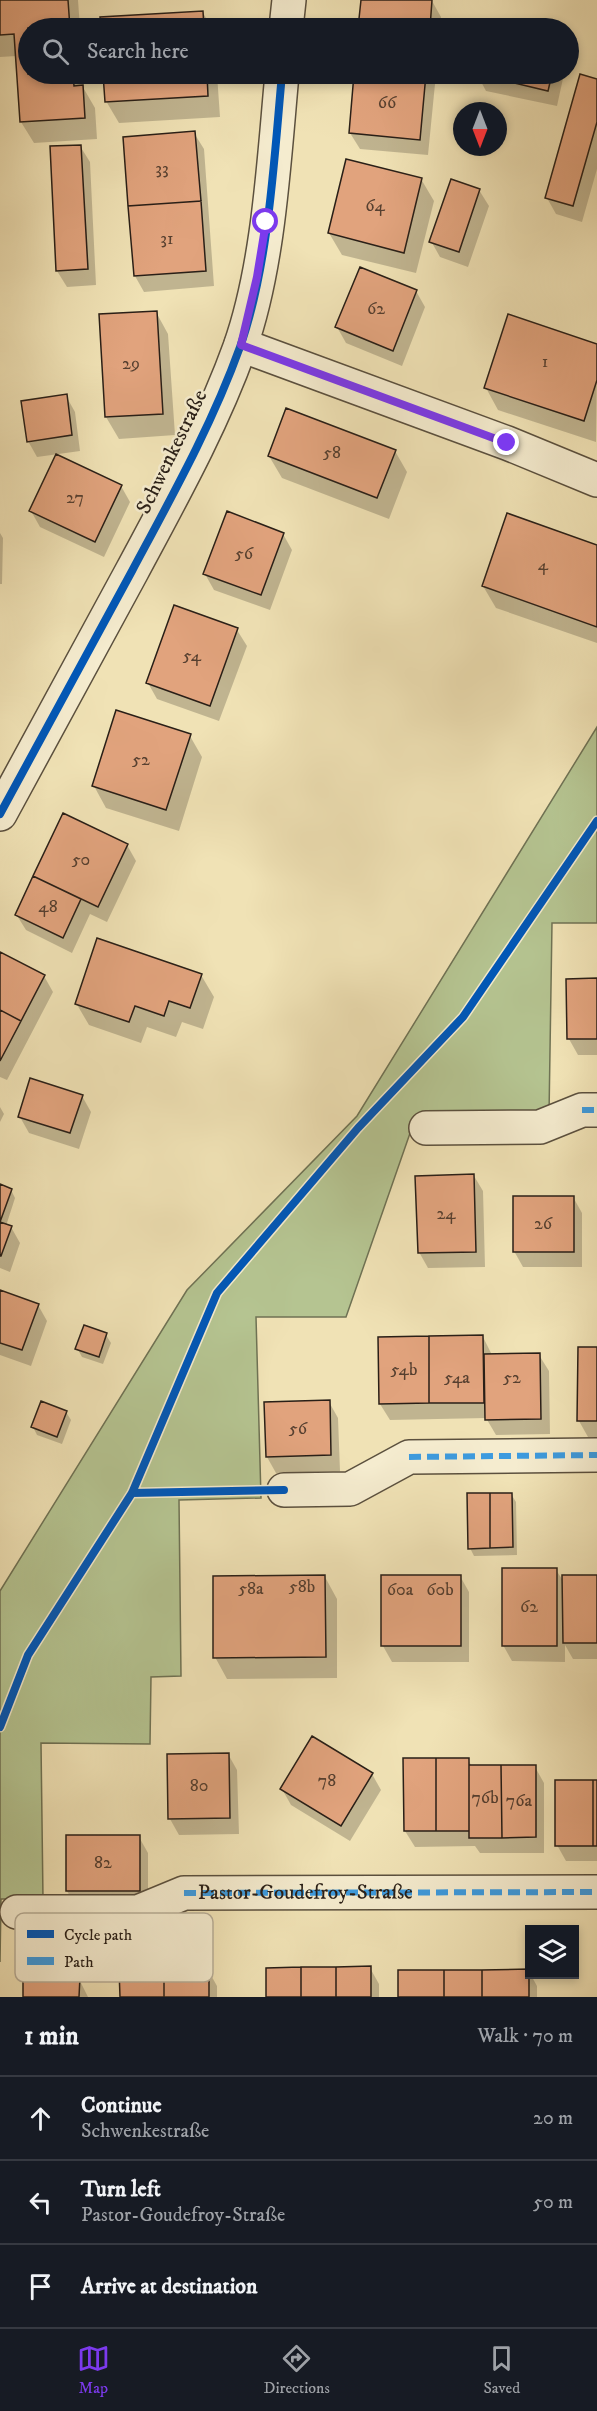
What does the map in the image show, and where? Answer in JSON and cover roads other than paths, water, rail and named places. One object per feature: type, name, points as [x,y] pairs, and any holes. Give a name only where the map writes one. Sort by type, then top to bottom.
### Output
[{"type":"street","points":[[287,18],[289,0]]},
{"type":"street","name":"Schwenkestraße","points":[[0,814],[182,479],[211,420],[241,345],[257,277],[266,222],[281,84]]},
{"type":"street","points":[[241,345],[507,443],[597,480]]},
{"type":"street","points":[[426,1128],[540,1127],[589,1110]]},
{"type":"street","points":[[284,1490],[350,1489],[409,1457],[597,1455]]},
{"type":"street","name":"Pastor-Goudefroy-Straße","points":[[17,1912],[138,1912],[184,1893],[597,1892]]}]
